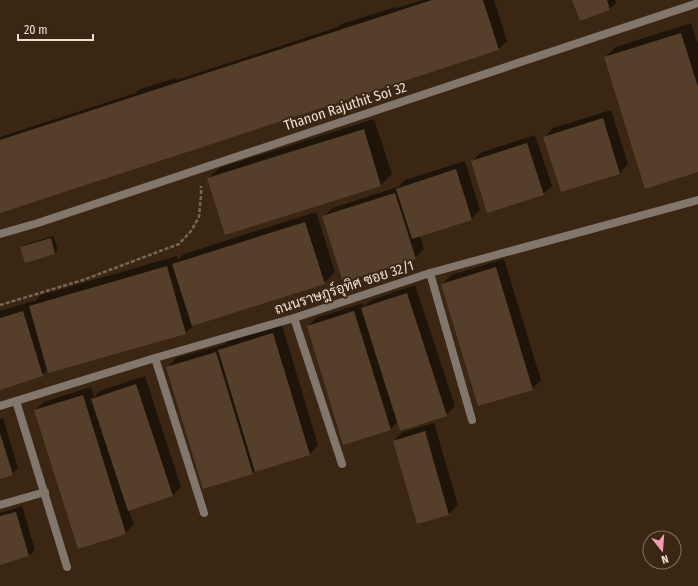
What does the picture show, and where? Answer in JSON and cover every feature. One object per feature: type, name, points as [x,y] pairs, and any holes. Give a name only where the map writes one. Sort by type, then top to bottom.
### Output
[{"type":"street","name":"Thanon Rajuthit Soi 32","points":[[0,234],[38,223],[698,3]]},
{"type":"street","name":"ถนนราษฎร์อุทิศ ซอย 32/1","points":[[0,406],[155,358],[294,318],[430,272],[698,200]]},
{"type":"street","points":[[430,272],[472,420]]},
{"type":"street","points":[[294,318],[342,464]]},
{"type":"street","points":[[155,358],[204,513]]},
{"type":"street","points":[[16,401],[67,567]]},
{"type":"street","points":[[0,505],[44,492]]},
{"type":"path","points":[[0,304],[83,280],[179,244],[191,231],[199,217],[201,168]]},
{"type":"building","points":[[432,0],[483,0],[499,50],[0,213],[0,140]]},
{"type":"building","points":[[572,0],[607,0],[610,10],[580,21]]},
{"type":"building","points":[[681,33],[698,87],[698,172],[645,189],[604,57]]},
{"type":"building","points":[[603,118],[620,174],[561,192],[543,137]]},
{"type":"building","points":[[364,129],[381,186],[225,235],[207,178]]},
{"type":"building","points":[[527,143],[544,195],[487,213],[471,161]]},
{"type":"building","points":[[456,169],[472,220],[412,239],[396,189]]},
{"type":"building","points":[[395,193],[416,259],[343,282],[322,216]]},
{"type":"building","points":[[305,222],[325,284],[192,326],[172,264]]},
{"type":"building","points":[[51,238],[55,254],[25,263],[20,247]]},
{"type":"building","points":[[167,266],[186,334],[48,373],[29,306]]},
{"type":"building","points":[[496,267],[533,390],[478,406],[441,284]]},
{"type":"building","points":[[407,293],[447,416],[400,431],[361,308]]},
{"type":"building","points":[[23,311],[43,376],[0,390],[0,318]]},
{"type":"building","points":[[354,311],[391,430],[343,445],[307,326]]},
{"type":"building","points":[[273,333],[310,455],[255,472],[218,350]]},
{"type":"building","points":[[216,352],[253,474],[203,489],[166,367]]},
{"type":"building","points":[[136,384],[173,496],[128,511],[91,399]]},
{"type":"building","points":[[83,395],[126,534],[78,549],[34,410]]},
{"type":"building","points":[[425,431],[449,515],[417,524],[393,441]]},
{"type":"building","points":[[0,433],[13,475],[0,479]]},
{"type":"building","points":[[16,512],[29,556],[0,565],[0,516]]}]
